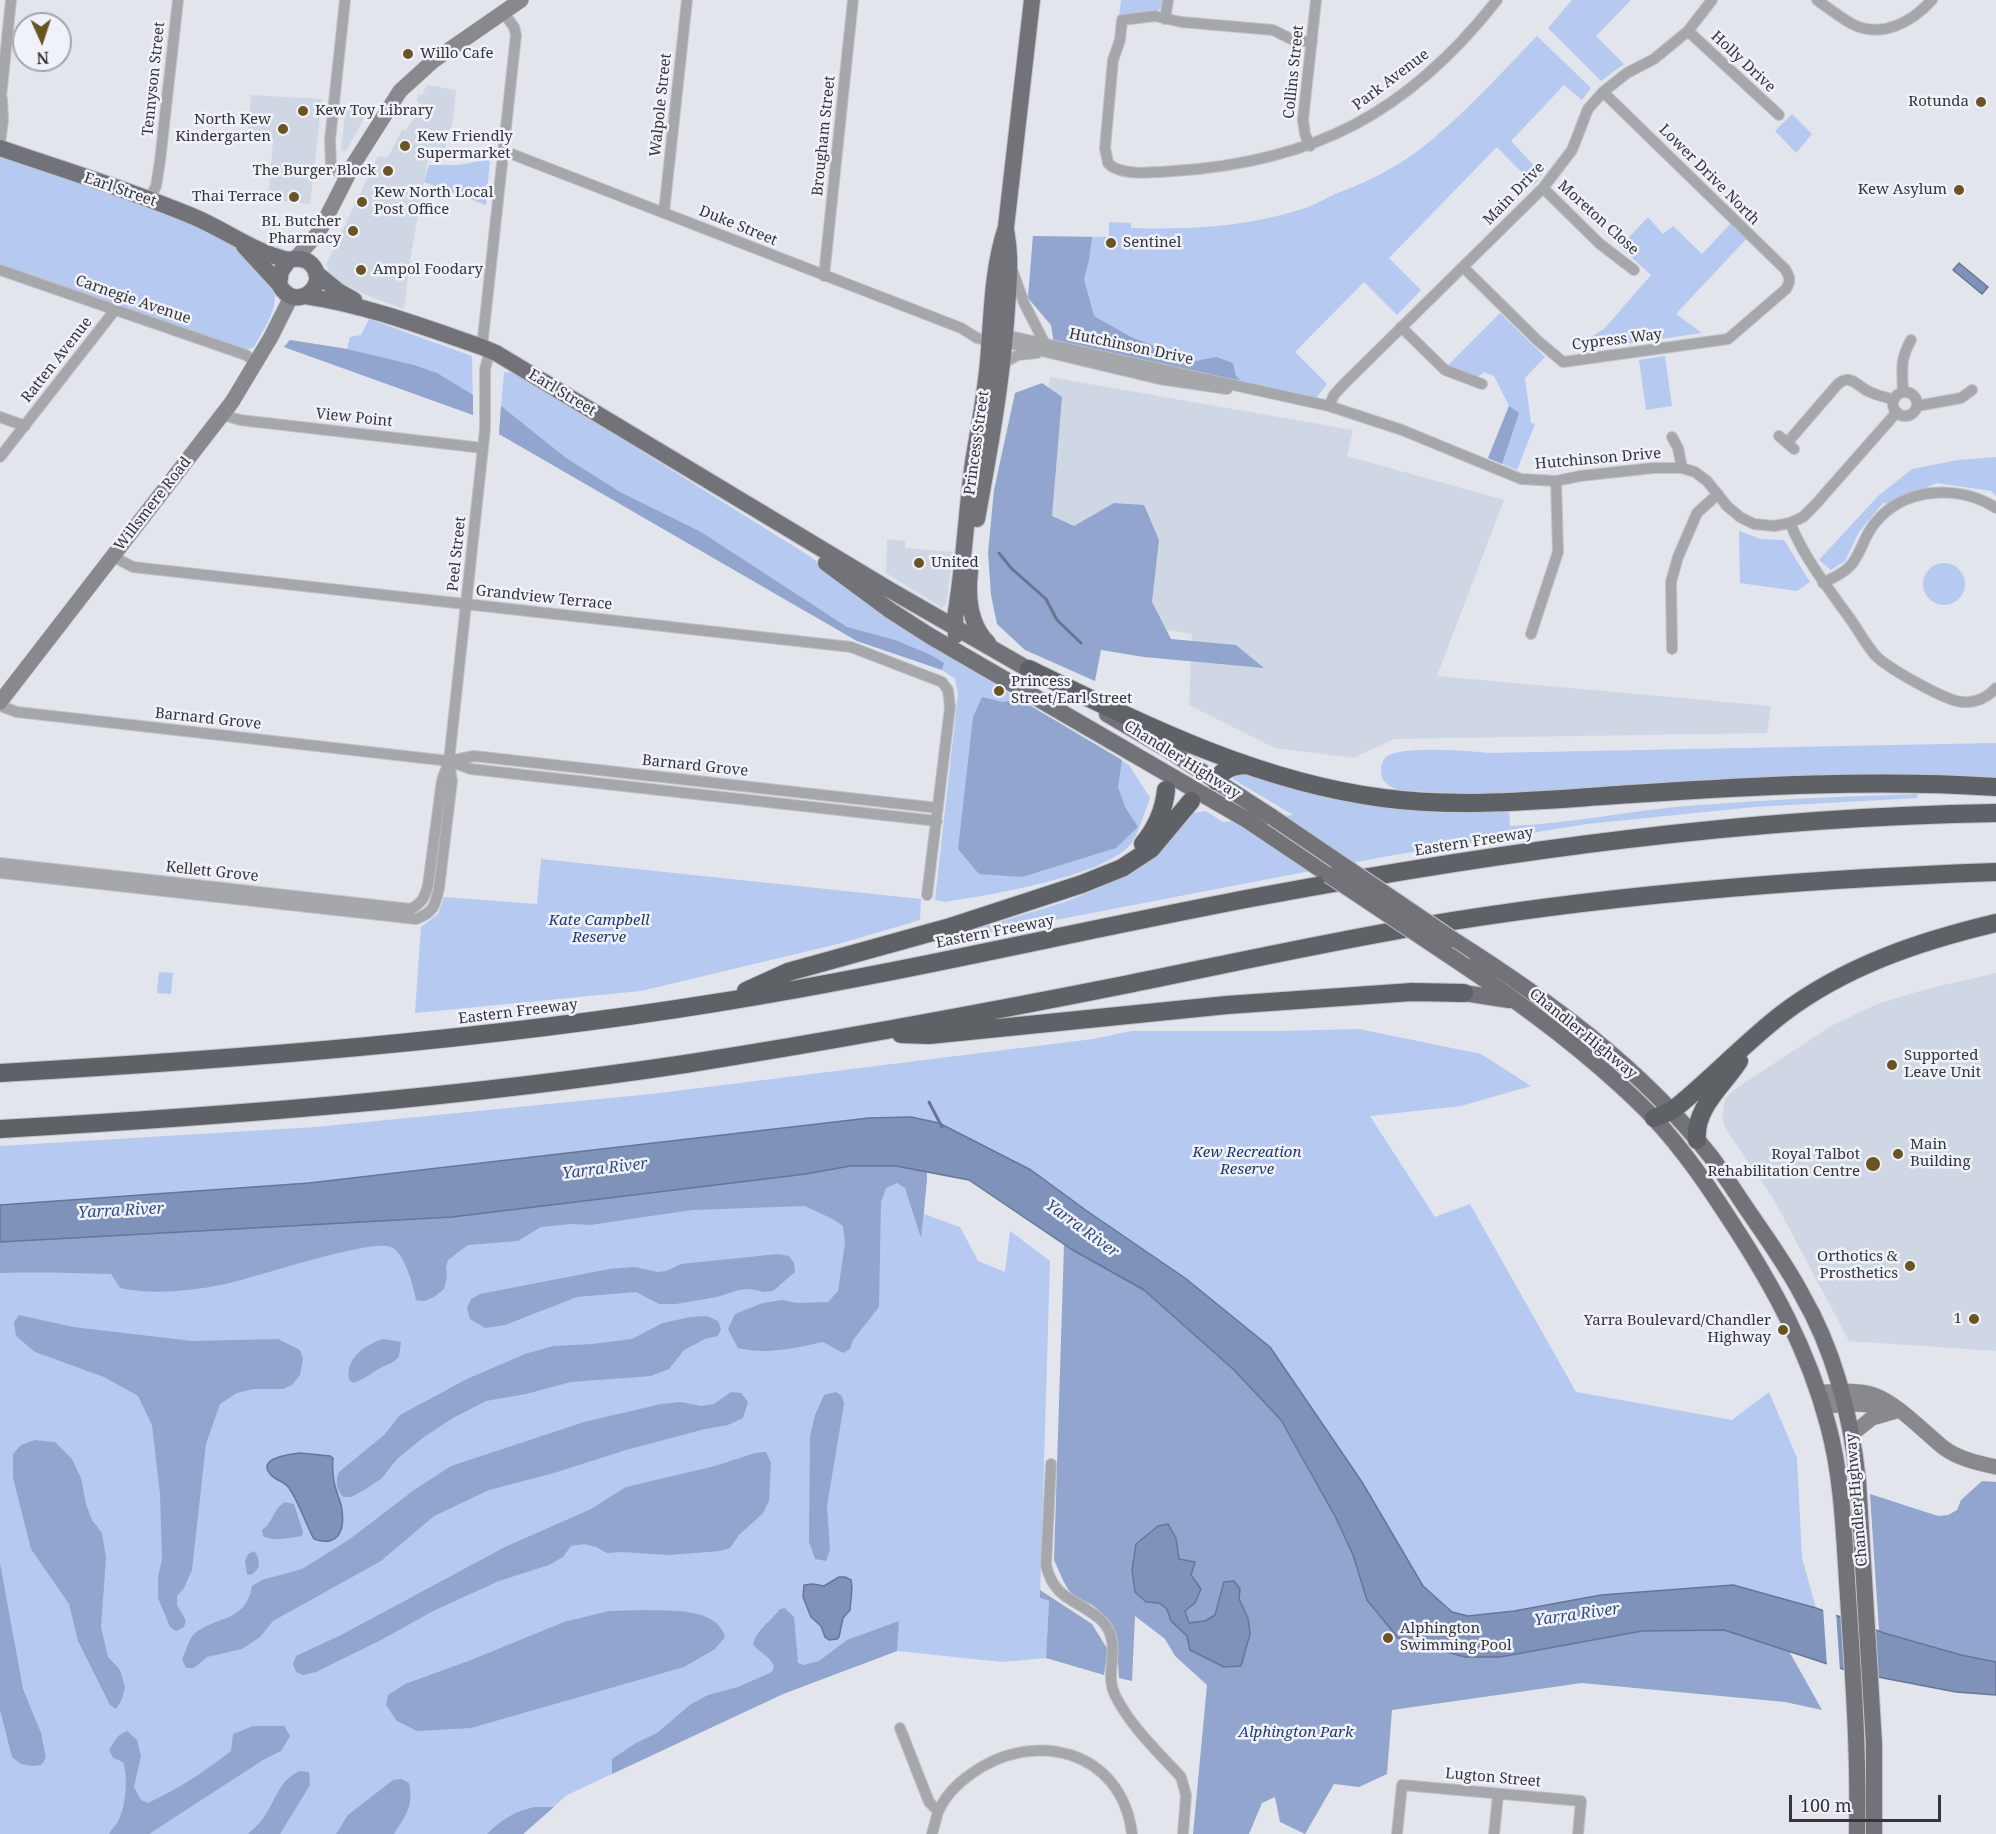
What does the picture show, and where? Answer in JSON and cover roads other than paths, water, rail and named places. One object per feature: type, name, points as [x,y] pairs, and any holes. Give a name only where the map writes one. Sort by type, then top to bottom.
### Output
[{"type":"highway","points":[[1029,669],[1145,725],[1245,765],[1314,785],[1385,798],[1448,802],[1536,801],[1840,783],[1996,787]]},
{"type":"highway","points":[[1216,781],[1222,771],[1229,767],[1245,765]]},
{"type":"highway","points":[[1101,876],[1125,861],[1148,837],[1157,824],[1166,790]]},
{"type":"highway","points":[[717,1003],[788,972],[947,928],[1122,868],[1151,849],[1195,796]]},
{"type":"highway","name":"Eastern Freeway","points":[[0,1073],[276,1055],[505,1032],[717,1003],[844,981],[1258,897],[1449,863],[1573,845],[1698,831],[1857,818],[1996,813]]},
{"type":"highway","points":[[0,1129],[236,1114],[514,1087],[684,1064],[864,1034],[1421,926],[1582,902],[1814,880],[1996,872]]},
{"type":"highway","points":[[1654,1118],[1671,1111],[1791,1007],[1845,973],[1900,951],[1996,923]]},
{"type":"highway","points":[[864,1034],[929,1035],[1227,1005],[1412,992],[1465,974]]},
{"type":"highway","points":[[1697,1140],[1696,1129],[1700,1116],[1754,1039]]},
{"type":"main road","points":[[368,143],[353,181],[314,254],[315,286],[298,296],[282,290],[279,284],[281,271],[319,232],[346,178],[389,106],[420,70],[520,0]]},
{"type":"main road","name":"Princess Street","points":[[994,650],[974,622],[970,609],[969,580],[1002,364],[997,337],[999,248],[1006,227],[1032,0]]},
{"type":"main road","name":"Earl Street","points":[[0,146],[204,220],[273,256],[292,259]]},
{"type":"main road","name":"Princess Street","points":[[967,657],[960,645],[955,627],[960,570],[983,405],[997,337],[1010,254],[1006,227]]},
{"type":"main road","name":"Earl Street","points":[[236,237],[279,284]]},
{"type":"main road","points":[[292,259],[307,261],[315,269]]},
{"type":"main road","name":"Earl Street","points":[[315,269],[338,291],[372,310]]},
{"type":"main road","name":"Earl Street","points":[[298,296],[333,300],[372,310],[486,349],[955,627]]},
{"type":"main road","name":"Willsmere Road","points":[[0,704],[223,415],[298,296]]},
{"type":"main road","name":"Earl Street","points":[[740,501],[891,611],[967,657]]},
{"type":"main road","name":"Chandler Highway","points":[[955,627],[1165,748],[1491,964],[1603,1047],[1638,1078],[1697,1140],[1723,1174],[1802,1293],[1835,1369],[1844,1398],[1852,1434],[1858,1481],[1874,1744],[1874,1834]]},
{"type":"main road","name":"Chandler Highway","points":[[967,657],[1164,771],[1195,796],[1247,820],[1465,974],[1513,1001],[1582,1050],[1654,1118],[1693,1165],[1753,1254],[1788,1315],[1804,1349],[1833,1441],[1838,1475],[1857,1739],[1857,1834]]},
{"type":"main road","points":[[1164,771],[1166,790]]},
{"type":"main road","points":[[1195,796],[1216,781]]},
{"type":"main road","points":[[1452,939],[1465,974],[1513,1001]]},
{"type":"main road","points":[[1820,1399],[1872,1394],[1896,1408],[1946,1449],[1996,1467]]},
{"type":"main road","points":[[1852,1434],[1872,1418],[1896,1408]]},
{"type":"street","points":[[0,146],[3,120],[1,103],[11,0]]},
{"type":"street","name":"Tennyson Street","points":[[153,201],[162,190],[160,161],[177,0]]},
{"type":"street","points":[[345,0],[330,140],[331,167],[346,178]]},
{"type":"street","name":"Walpole Street","points":[[664,212],[687,0]]},
{"type":"street","name":"Brougham Street","points":[[824,276],[853,0]]},
{"type":"street","points":[[1168,0],[1165,19],[1273,30],[1293,40],[1312,42]]},
{"type":"street","name":"Collins Street","points":[[1310,146],[1303,120],[1316,0]]},
{"type":"street","name":"Park Avenue","points":[[1165,19],[1150,16],[1122,20],[1120,40],[1113,60],[1105,148],[1108,163],[1116,169],[1159,172],[1248,163],[1310,146],[1331,137],[1365,120],[1404,93],[1460,43],[1497,0]]},
{"type":"street","name":"Main Drive","points":[[1329,406],[1334,395],[1343,385],[1543,188],[1572,150],[1588,109],[1604,92],[1627,73],[1654,59],[1688,31],[1712,0]]},
{"type":"street","points":[[1816,0],[1853,24],[1876,29],[1899,25],[1911,20],[1932,0]]},
{"type":"street","name":"Peel Street","points":[[419,904],[426,896],[429,885],[442,780],[449,761],[483,448],[486,416],[486,349],[516,35],[514,27],[503,12]]},
{"type":"street","name":"Holly Drive","points":[[1688,31],[1779,115]]},
{"type":"street","name":"Lower Drive North","points":[[1604,92],[1785,269],[1790,282]]},
{"type":"street","name":"Duke Street","points":[[504,151],[961,328],[977,338],[997,337]]},
{"type":"street","name":"Moreton Close","points":[[1543,188],[1600,244],[1634,270]]},
{"type":"street","points":[[1010,254],[1018,290],[1044,342]]},
{"type":"street","name":"Cypress Way","points":[[1463,267],[1537,340],[1563,362],[1728,339],[1786,289],[1790,282]]},
{"type":"street","name":"Carnegie Avenue","points":[[0,270],[246,355],[255,362]]},
{"type":"street","name":"Ratten Avenue","points":[[0,457],[115,310]]},
{"type":"street","points":[[1401,327],[1445,370],[1482,384]]},
{"type":"street","name":"Hutchinson Drive","points":[[997,337],[1044,342],[1247,390],[1329,406],[1402,430],[1521,479],[1556,481],[1653,468],[1682,468],[1695,472],[1707,481],[1740,518],[1754,524],[1773,526],[1790,523]]},
{"type":"street","name":"Hutchinson Drive","points":[[997,337],[1049,353],[1159,379],[1247,390]]},
{"type":"street","points":[[1903,392],[1902,360],[1911,340]]},
{"type":"street","name":"Hutchinson Drive","points":[[1002,364],[1029,353],[1049,353]]},
{"type":"street","points":[[1787,443],[1837,385],[1844,380],[1854,380],[1871,393],[1894,400]]},
{"type":"street","points":[[1917,406],[1961,398],[1971,390]]},
{"type":"street","points":[[1903,392],[1913,395],[1917,400],[1917,406],[1914,412],[1907,416],[1897,412],[1893,406],[1894,400],[1898,394],[1903,392]]},
{"type":"street","points":[[1897,412],[1815,505],[1803,517],[1790,523],[1799,545],[1823,583],[1875,656],[1887,666],[1958,702],[1977,700],[1996,688]]},
{"type":"street","name":"View Point","points":[[223,415],[240,420],[483,448]]},
{"type":"street","points":[[0,417],[25,426]]},
{"type":"street","points":[[1672,437],[1678,448],[1682,468]]},
{"type":"street","points":[[1531,634],[1558,552],[1556,481]]},
{"type":"street","points":[[1823,583],[1852,565],[1864,537],[1875,522],[1902,502],[1919,496],[1952,492],[1969,495],[1996,508]]},
{"type":"street","points":[[1671,649],[1671,582],[1678,557],[1697,513],[1718,494]]},
{"type":"street","name":"Grandview Terrace","points":[[112,556],[134,567],[851,647],[942,682],[948,690],[950,707],[938,808]]},
{"type":"street","name":"Barnard Grove","points":[[0,704],[17,712],[449,761],[471,769],[936,821]]},
{"type":"street","name":"Barnard Grove","points":[[449,761],[474,756],[938,808]]},
{"type":"street","name":"Peel Street","points":[[404,919],[416,920],[429,914],[436,903],[452,781],[449,761]]},
{"type":"street","points":[[927,896],[938,808]]},
{"type":"street","name":"Kellett Grove","points":[[0,863],[411,909],[419,904]]},
{"type":"street","name":"Kellett Grove","points":[[0,873],[404,919]]},
{"type":"street","points":[[1051,1464],[1046,1564],[1049,1578],[1059,1591],[1103,1622],[1113,1640],[1113,1693],[1126,1715],[1181,1777],[1185,1788],[1183,1834]]},
{"type":"street","points":[[900,1728],[929,1802],[938,1811]]},
{"type":"street","points":[[932,1834],[938,1811],[958,1784],[999,1757],[1026,1751],[1060,1752],[1085,1761],[1103,1771],[1120,1793],[1130,1819],[1132,1834]]},
{"type":"street","name":"Lugton Street","points":[[1397,1834],[1402,1785],[1581,1801],[1578,1834]]},
{"type":"street","points":[[1494,1834],[1498,1794]]},
{"type":"water","points":[[1959,263],[1988,287],[1982,294],[1953,270]]},
{"type":"water","name":"Yarra River","points":[[911,1117],[939,1123],[1031,1170],[1185,1278],[1270,1347],[1362,1482],[1423,1586],[1452,1612],[1468,1616],[1514,1611],[1601,1595],[1733,1585],[1816,1608],[1884,1633],[1961,1655],[1996,1662],[1996,1695],[1956,1692],[1852,1672],[1724,1630],[1642,1631],[1500,1657],[1465,1657],[1398,1638],[1367,1600],[1353,1555],[1336,1518],[1281,1420],[1234,1370],[1144,1290],[1071,1249],[969,1180],[896,1166],[850,1166],[806,1174],[452,1217],[0,1242],[0,1205],[309,1183],[869,1118]]},
{"type":"water","points":[[300,1453],[333,1458],[334,1482],[343,1518],[341,1531],[334,1539],[322,1541],[314,1539],[289,1488],[273,1477],[267,1469],[271,1461],[276,1458]]},
{"type":"water","points":[[1168,1524],[1176,1538],[1179,1559],[1195,1562],[1191,1575],[1201,1589],[1195,1603],[1185,1611],[1189,1623],[1205,1621],[1215,1615],[1224,1582],[1234,1581],[1240,1589],[1239,1599],[1248,1618],[1250,1634],[1241,1666],[1224,1667],[1190,1650],[1187,1636],[1171,1621],[1167,1609],[1159,1603],[1146,1602],[1135,1592],[1132,1570],[1136,1544],[1158,1526]]},
{"type":"water","points":[[839,1577],[851,1580],[850,1610],[843,1618],[839,1637],[829,1640],[825,1637],[821,1626],[811,1617],[803,1597],[804,1585],[824,1586]]},
{"type":"waterway","points":[[999,553],[1011,568],[1046,599],[1057,620],[1081,643]]},
{"type":"waterway","points":[[929,1102],[942,1127]]},
{"type":"place","name":"Willo Cafe","points":[[408,54]]},
{"type":"place","name":"Rotunda","points":[[1981,102]]},
{"type":"place","name":"Kew Toy Library","points":[[303,111]]},
{"type":"place","name":"North Kew Kindergarten","points":[[283,129]]},
{"type":"place","name":"Kew Friendly Supermarket","points":[[405,146]]},
{"type":"place","name":"The Burger Block","points":[[388,171]]},
{"type":"place","name":"Kew Asylum","points":[[1959,190]]},
{"type":"place","name":"Thai Terrace","points":[[294,197]]},
{"type":"place","name":"Kew North Local Post Office","points":[[362,202]]},
{"type":"place","name":"BL Butcher Pharmacy","points":[[353,231]]},
{"type":"place","name":"Sentinel","points":[[1111,243]]},
{"type":"place","name":"Ampol Foodary","points":[[361,270]]},
{"type":"place","name":"United","points":[[919,563]]},
{"type":"place","name":"Princess Street/Earl Street","points":[[999,691]]},
{"type":"place","name":"Supported Leave Unit","points":[[1892,1065]]},
{"type":"place","name":"Main Building","points":[[1898,1154]]},
{"type":"place","name":"Royal Talbot Rehabilitation Centre","points":[[1873,1164]]},
{"type":"place","name":"Orthotics & Prosthetics","points":[[1910,1266]]},
{"type":"place","name":"1","points":[[1974,1319]]},
{"type":"place","name":"Yarra Boulevard/Chandler Highway","points":[[1783,1330]]},
{"type":"place","name":"Alphington Swimming Pool","points":[[1388,1638]]},
{"type":"park label","name":"Kate Campbell Reserve","points":[[599,930]]},
{"type":"park label","name":"Kew Recreation Reserve","points":[[1247,1162]]},
{"type":"park label","name":"Alphington Park","points":[[1296,1733]]}]
